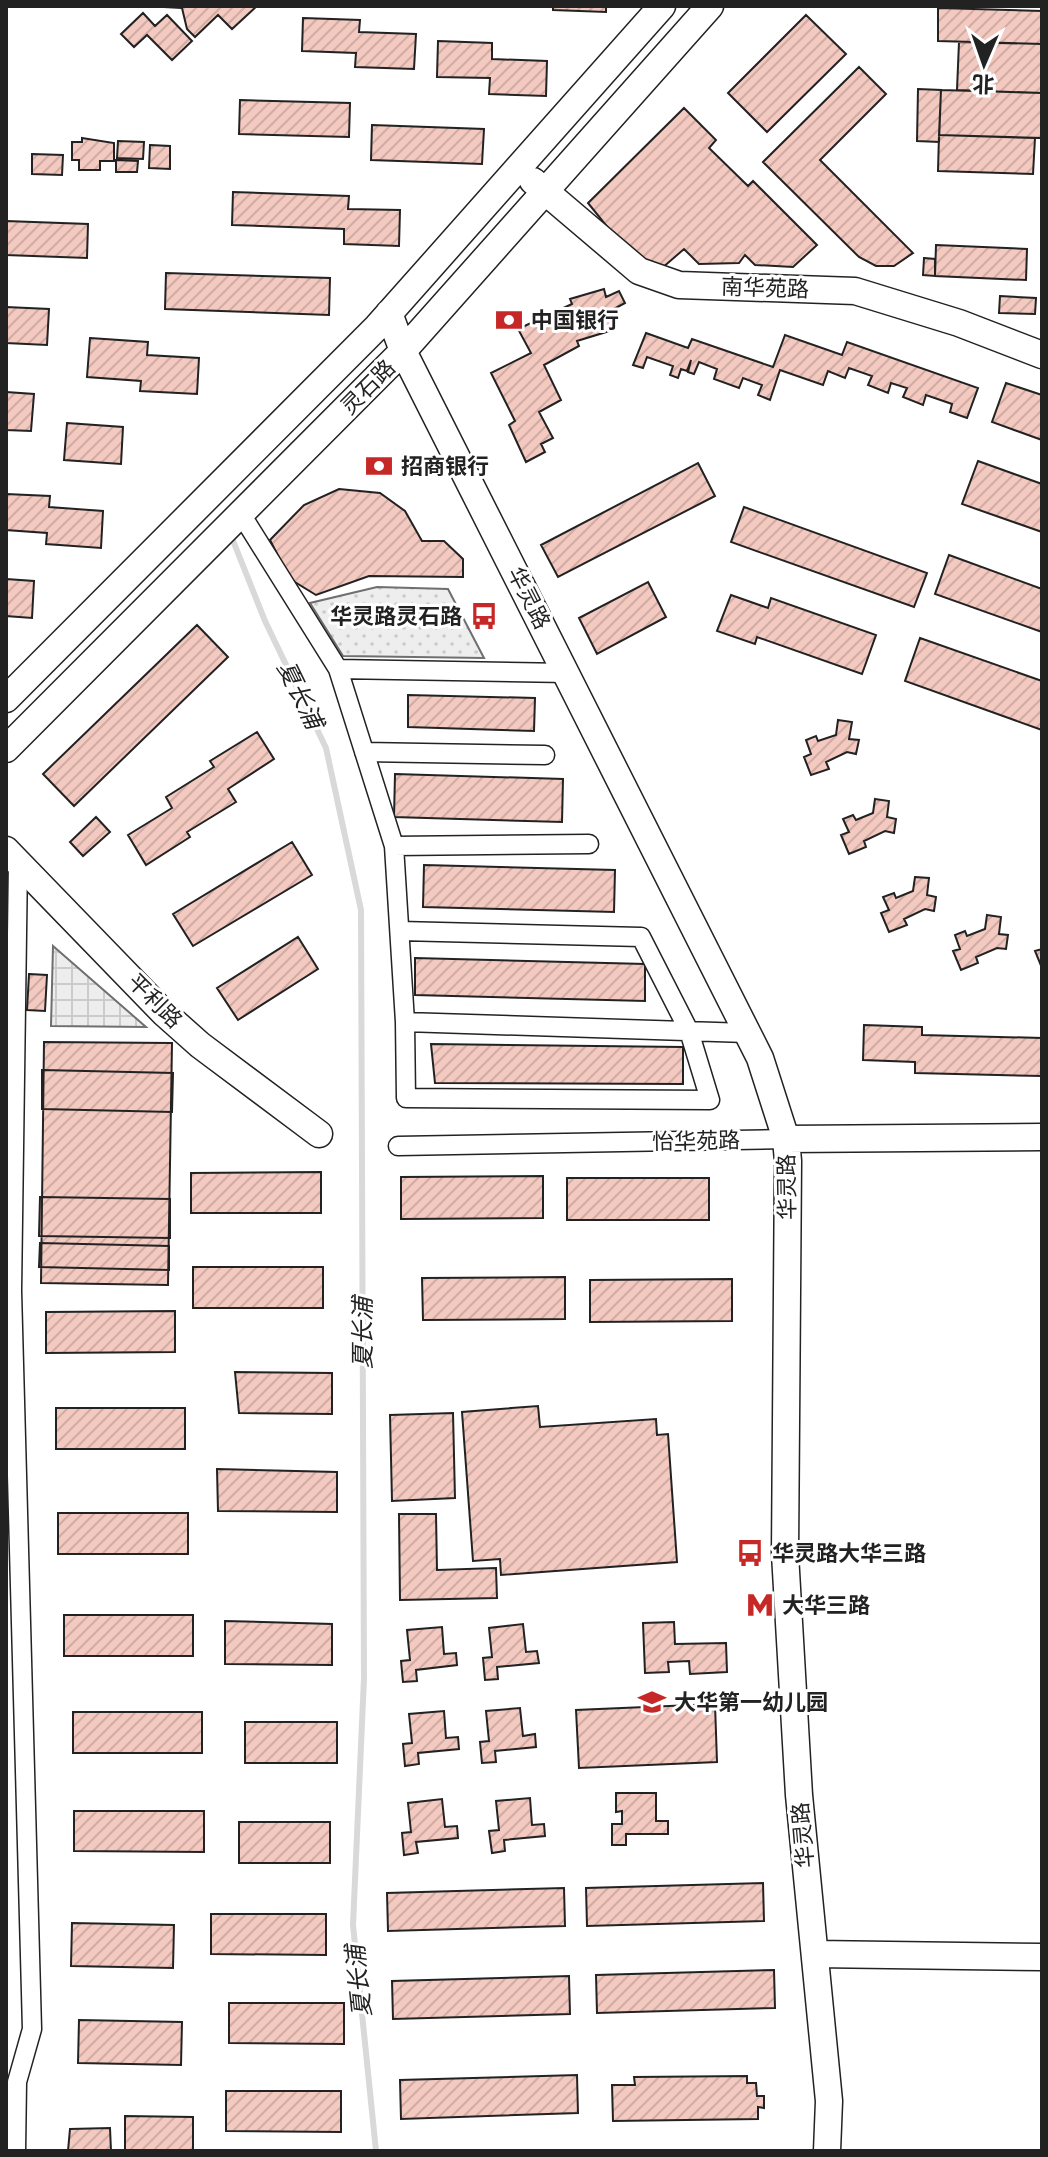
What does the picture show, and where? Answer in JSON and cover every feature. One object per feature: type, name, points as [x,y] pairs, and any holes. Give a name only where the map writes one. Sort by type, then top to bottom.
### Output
[{"type":"main road","name":"灵石路","points":[[6,699],[389,313],[662,6]]},
{"type":"main road","name":"灵石路","points":[[6,749],[403,351],[710,6]]},
{"type":"main road","name":"南华苑路","points":[[517,170],[639,271],[679,285],[855,291],[959,323],[1042,355]]},
{"type":"main road","name":"华灵路","points":[[389,313],[403,351],[760,1058],[786,1139],[785,1554],[799,1795],[829,2101],[827,2151]]},
{"type":"main road","name":"平利路","points":[[12,856],[164,1013],[200,1045],[319,1134]]},
{"type":"main road","name":"怡华苑路","points":[[786,1139],[1042,1137]]},
{"type":"main road","points":[[815,1954],[1042,1957]]},
{"type":"street","points":[[241,514],[338,669],[394,846],[405,1022],[406,1098],[710,1100],[689,1031],[641,937],[400,931]]},
{"type":"street","points":[[338,669],[567,673]]},
{"type":"street","points":[[364,752],[545,755]]},
{"type":"street","points":[[394,846],[589,844]]},
{"type":"street","points":[[12,856],[12,1291],[32,2029],[17,2082],[16,2151]]},
{"type":"street","points":[[405,1022],[747,1033]]},
{"type":"street","name":"怡华苑路","points":[[398,1146],[786,1139]]},
{"type":"shaded area","points":[[377,587],[448,589],[484,658],[343,656],[310,603]]},
{"type":"shaded area","points":[[53,946],[146,1027],[51,1026]]},
{"type":"building","points":[[146,6],[257,6],[232,29],[218,15],[195,37],[187,29],[182,8]]},
{"type":"building","points":[[553,6],[606,6],[606,12],[553,10]]},
{"type":"building","points":[[938,8],[1042,11],[1042,44],[938,41]]},
{"type":"building","points":[[143,13],[155,26],[167,15],[192,41],[172,60],[147,35],[134,47],[121,34]]},
{"type":"building","points":[[806,15],[846,54],[767,132],[728,93]]},
{"type":"building","points":[[303,18],[360,20],[359,32],[416,34],[414,69],[355,67],[356,53],[302,51]]},
{"type":"building","points":[[438,41],[492,43],[492,59],[547,61],[546,96],[489,94],[490,78],[437,77]]},
{"type":"building","points":[[959,42],[1042,44],[1042,93],[957,90]]},
{"type":"building","points":[[859,67],[886,94],[820,160],[913,253],[894,266],[876,266],[859,257],[763,162]]},
{"type":"building","points":[[918,89],[941,90],[939,142],[917,141]]},
{"type":"building","points":[[941,90],[1042,93],[1042,138],[939,135]]},
{"type":"building","points":[[240,100],[350,103],[349,137],[239,134]]},
{"type":"building","points":[[684,108],[716,140],[709,148],[748,186],[753,181],[817,245],[793,267],[755,265],[745,255],[739,263],[699,264],[684,249],[661,269],[638,265],[588,203]]},
{"type":"building","points":[[372,125],[484,129],[482,164],[371,160]]},
{"type":"building","points":[[939,135],[1035,138],[1033,174],[938,171]]},
{"type":"building","points":[[82,138],[114,143],[114,161],[100,161],[100,170],[79,170],[79,160],[72,160],[72,142],[82,142]]},
{"type":"building","points":[[118,141],[144,142],[143,159],[117,158]]},
{"type":"building","points":[[150,145],[170,146],[170,169],[149,168]]},
{"type":"building","points":[[32,154],[63,155],[62,175],[32,174]]},
{"type":"building","points":[[116,160],[138,161],[137,172],[116,172]]},
{"type":"building","points":[[233,192],[349,196],[348,209],[400,210],[399,246],[344,244],[344,229],[232,225]]},
{"type":"building","points":[[6,221],[88,224],[87,258],[6,255]]},
{"type":"building","points":[[936,245],[1027,249],[1026,280],[935,276]]},
{"type":"building","points":[[924,258],[935,259],[935,276],[923,275]]},
{"type":"building","points":[[166,273],[330,278],[329,315],[165,309]]},
{"type":"building","points":[[604,289],[606,297],[619,291],[625,303],[610,311],[616,329],[577,341],[579,346],[544,365],[561,400],[539,412],[553,438],[541,444],[545,452],[526,462],[509,425],[515,421],[491,373],[531,353],[518,329],[572,304],[570,299]]},
{"type":"building","points":[[1000,296],[1036,298],[1035,314],[999,313]]},
{"type":"building","points":[[6,307],[49,309],[47,345],[6,343]]},
{"type":"building","points":[[646,333],[688,348],[692,339],[773,367],[785,335],[842,355],[847,342],[978,388],[967,418],[950,412],[952,404],[926,395],[923,405],[903,397],[907,388],[891,383],[888,393],[868,385],[872,376],[849,368],[845,378],[828,371],[823,385],[780,370],[770,400],[758,395],[762,385],[743,378],[739,388],[714,379],[717,369],[699,362],[694,374],[688,372],[691,360],[687,371],[681,369],[678,378],[670,375],[673,366],[647,357],[643,368],[633,365]]},
{"type":"building","points":[[90,338],[148,342],[147,355],[199,358],[197,394],[140,391],[141,381],[87,377]]},
{"type":"building","points":[[1006,383],[1042,395],[1042,440],[992,422]]},
{"type":"building","points":[[6,392],[34,394],[31,431],[6,430]]},
{"type":"building","points":[[67,423],[123,427],[121,464],[64,460]]},
{"type":"building","points":[[978,461],[1042,484],[1042,532],[962,504]]},
{"type":"building","points":[[698,463],[715,496],[558,577],[541,545]]},
{"type":"building","points":[[339,489],[380,493],[405,511],[422,541],[444,541],[463,559],[463,577],[369,576],[316,595],[290,579],[270,540],[304,505]]},
{"type":"building","points":[[6,494],[50,496],[49,507],[103,511],[101,548],[46,544],[47,533],[6,530]]},
{"type":"building","points":[[744,507],[927,573],[914,607],[731,542]]},
{"type":"building","points":[[949,555],[1042,589],[1042,632],[935,594]]},
{"type":"building","points":[[6,579],[34,581],[32,618],[6,616]]},
{"type":"building","points":[[648,582],[666,617],[597,654],[579,618]]},
{"type":"building","points":[[731,595],[768,608],[771,598],[876,635],[862,674],[757,637],[755,644],[717,631]]},
{"type":"building","points":[[197,625],[228,657],[74,806],[43,774]]},
{"type":"building","points":[[920,638],[1042,681],[1042,730],[905,681]]},
{"type":"building","points":[[408,695],[535,698],[534,731],[408,727]]},
{"type":"building","points":[[838,720],[852,722],[849,739],[859,740],[856,754],[847,752],[826,762],[829,769],[811,775],[804,757],[811,754],[806,740],[816,736],[818,741],[836,735]]},
{"type":"building","points":[[257,732],[274,759],[228,789],[236,802],[187,832],[190,837],[146,865],[128,835],[172,808],[166,797],[214,767],[210,761]]},
{"type":"building","points":[[395,774],[563,779],[562,822],[394,817]]},
{"type":"building","points":[[875,799],[889,801],[887,817],[896,819],[894,833],[885,831],[864,841],[866,847],[849,854],[841,835],[849,832],[843,819],[853,815],[856,820],[873,813]]},
{"type":"building","points":[[96,817],[110,832],[83,856],[70,842]]},
{"type":"building","points":[[292,842],[312,875],[193,946],[173,914]]},
{"type":"building","points":[[424,865],[615,870],[614,912],[423,907]]},
{"type":"building","points":[[915,877],[929,878],[927,895],[936,897],[934,911],[925,909],[904,919],[907,925],[889,932],[881,913],[889,910],[883,897],[894,893],[896,898],[913,891]]},
{"type":"building","points":[[987,915],[1001,917],[999,934],[1008,935],[1006,949],[997,948],[976,957],[978,963],[961,970],[953,951],[960,949],[955,935],[965,931],[967,936],[985,929]]},
{"type":"building","points":[[298,937],[318,969],[238,1020],[217,988]]},
{"type":"building","points":[[1042,949],[1042,968],[1035,951]]},
{"type":"building","points":[[415,958],[645,964],[645,1001],[415,995]]},
{"type":"building","points":[[29,974],[47,975],[45,1011],[27,1010]]},
{"type":"building","points":[[864,1025],[922,1027],[922,1035],[1042,1038],[1042,1076],[915,1073],[915,1062],[863,1060]]},
{"type":"building","points":[[44,1042],[172,1043],[168,1285],[41,1283]]},
{"type":"building","points":[[431,1044],[683,1047],[683,1084],[435,1083]]},
{"type":"building","points":[[42,1070],[173,1073],[172,1112],[42,1109]]},
{"type":"building","points":[[321,1172],[321,1213],[191,1213],[191,1173]]},
{"type":"building","points":[[543,1176],[543,1218],[401,1219],[401,1177]]},
{"type":"building","points":[[567,1178],[709,1178],[709,1220],[567,1220]]},
{"type":"building","points":[[40,1197],[170,1199],[170,1238],[39,1236]]},
{"type":"building","points":[[40,1243],[169,1246],[169,1270],[39,1267]]},
{"type":"building","points":[[193,1267],[323,1267],[323,1308],[193,1308]]},
{"type":"building","points":[[565,1277],[565,1319],[423,1320],[422,1278]]},
{"type":"building","points":[[732,1279],[732,1321],[590,1322],[590,1280]]},
{"type":"building","points":[[175,1311],[175,1352],[46,1353],[46,1312]]},
{"type":"building","points":[[235,1372],[332,1373],[332,1414],[239,1413]]},
{"type":"building","points":[[538,1406],[540,1427],[656,1419],[657,1435],[668,1434],[677,1562],[501,1575],[500,1559],[473,1561],[462,1412]]},
{"type":"building","points":[[56,1408],[185,1408],[185,1449],[56,1449]]},
{"type":"building","points":[[453,1413],[455,1498],[392,1501],[390,1415]]},
{"type":"building","points":[[217,1469],[337,1472],[337,1512],[218,1511]]},
{"type":"building","points":[[58,1513],[188,1513],[188,1554],[58,1554]]},
{"type":"building","points":[[399,1514],[436,1514],[437,1570],[496,1568],[497,1598],[400,1600]]},
{"type":"building","points":[[64,1615],[193,1615],[193,1656],[64,1656]]},
{"type":"building","points":[[225,1621],[332,1624],[332,1665],[225,1664]]},
{"type":"building","points":[[674,1622],[675,1644],[726,1643],[727,1672],[690,1674],[689,1661],[668,1662],[669,1672],[645,1673],[643,1623]]},
{"type":"building","points":[[523,1624],[526,1652],[537,1651],[539,1663],[497,1667],[498,1679],[485,1680],[483,1658],[492,1657],[489,1628]]},
{"type":"building","points":[[442,1627],[444,1654],[456,1653],[457,1665],[416,1670],[417,1681],[403,1682],[401,1661],[410,1660],[407,1630]]},
{"type":"building","points":[[715,1704],[717,1762],[579,1768],[576,1710]]},
{"type":"building","points":[[520,1708],[523,1736],[535,1734],[536,1747],[495,1751],[496,1762],[482,1763],[480,1742],[489,1741],[486,1711]]},
{"type":"building","points":[[444,1711],[446,1738],[458,1737],[459,1749],[418,1753],[419,1764],[405,1766],[403,1744],[412,1743],[409,1714]]},
{"type":"building","points":[[73,1712],[202,1712],[202,1753],[73,1753]]},
{"type":"building","points":[[245,1722],[337,1722],[337,1763],[245,1763]]},
{"type":"building","points":[[616,1793],[656,1793],[656,1821],[668,1821],[668,1834],[626,1834],[626,1845],[612,1845],[612,1824],[622,1824],[622,1811],[616,1812]]},
{"type":"building","points":[[530,1798],[532,1825],[544,1824],[545,1836],[504,1840],[505,1851],[492,1853],[489,1831],[499,1830],[496,1801]]},
{"type":"building","points":[[442,1799],[445,1827],[457,1826],[458,1838],[416,1842],[418,1853],[404,1855],[402,1833],[411,1832],[408,1803]]},
{"type":"building","points":[[74,1811],[204,1811],[204,1852],[74,1851]]},
{"type":"building","points":[[239,1822],[330,1822],[330,1863],[239,1863]]},
{"type":"building","points":[[763,1883],[764,1921],[587,1926],[586,1888]]},
{"type":"building","points":[[564,1888],[565,1926],[388,1931],[387,1893]]},
{"type":"building","points":[[211,1914],[326,1914],[326,1955],[211,1954]]},
{"type":"building","points":[[72,1923],[174,1925],[173,1968],[71,1966]]},
{"type":"building","points":[[774,1970],[775,2008],[597,2013],[596,1975]]},
{"type":"building","points":[[569,1976],[570,2014],[393,2019],[392,1981]]},
{"type":"building","points":[[229,2003],[344,2003],[344,2044],[229,2043]]},
{"type":"building","points":[[79,2020],[182,2022],[181,2065],[78,2063]]},
{"type":"building","points":[[577,2075],[578,2113],[401,2119],[400,2080]]},
{"type":"building","points":[[747,2076],[747,2083],[756,2083],[757,2096],[764,2096],[764,2108],[758,2107],[758,2119],[613,2121],[612,2085],[635,2085],[634,2077]]},
{"type":"building","points":[[226,2091],[341,2091],[341,2132],[226,2131]]},
{"type":"building","points":[[125,2116],[193,2117],[193,2151],[125,2151]]},
{"type":"building","points":[[110,2128],[111,2151],[68,2151],[70,2129]]},
{"type":"waterway","name":"夏长浦","points":[[232,538],[265,621],[326,748],[361,910],[364,1678],[353,1925],[376,2151]]},
{"type":"place","name":"中国银行","points":[[509,320]]},
{"type":"place","name":"招商银行","points":[[379,466]]},
{"type":"place","name":"华灵路灵石路","points":[[484,616]]},
{"type":"place","name":"华灵路大华三路","points":[[750,1553]]},
{"type":"place","name":"大华三路","points":[[760,1605]]},
{"type":"place","name":"大华第一幼儿园","points":[[652,1702]]}]
